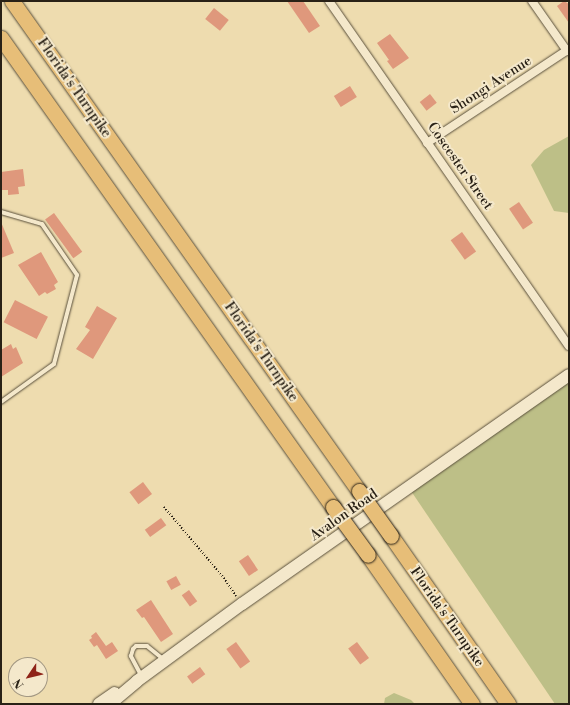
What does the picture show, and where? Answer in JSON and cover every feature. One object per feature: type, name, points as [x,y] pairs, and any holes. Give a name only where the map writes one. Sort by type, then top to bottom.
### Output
[{"type":"highway","name":"Florida's Turnpike","points":[[12,1],[391,536],[508,704]]},
{"type":"highway","name":"Florida's Turnpike","points":[[1,38],[472,704]]},
{"type":"main road","name":"Avalon Road","points":[[110,704],[140,679],[242,604],[569,375]]},
{"type":"main road","name":"Avalon Road","points":[[99,704],[140,679]]},
{"type":"street","name":"Coscester Street","points":[[329,1],[569,346]]},
{"type":"street","points":[[532,1],[568,50]]},
{"type":"street","name":"Shongi Avenue","points":[[427,143],[568,50]]},
{"type":"lane","points":[[1,212],[42,224],[77,275],[54,364],[1,402]]},
{"type":"lane","points":[[140,679],[131,656],[133,649],[136,646],[147,646],[160,655],[165,661]]},
{"type":"path","points":[[164,507],[224,578],[242,604]]},
{"type":"green space","points":[[569,136],[569,213],[554,211],[531,165],[544,150]]},
{"type":"green space","points":[[569,375],[569,704],[555,704],[409,488]]},
{"type":"green space","points":[[394,693],[411,700],[415,704],[384,704],[385,698]]},
{"type":"building","points":[[287,1],[303,1],[320,26],[309,33]]},
{"type":"building","points":[[564,1],[569,4],[569,23],[557,6]]},
{"type":"building","points":[[214,8],[229,20],[220,31],[205,19]]},
{"type":"building","points":[[390,34],[409,58],[393,69],[387,61],[389,60],[377,43]]},
{"type":"building","points":[[350,86],[357,97],[341,107],[334,96]]},
{"type":"building","points":[[430,94],[437,103],[427,111],[420,102]]},
{"type":"building","points":[[23,169],[25,186],[18,187],[19,194],[8,195],[8,190],[1,190],[1,172]]},
{"type":"building","points":[[519,202],[533,223],[523,229],[509,209]]},
{"type":"building","points":[[54,213],[82,252],[73,258],[45,219]]},
{"type":"building","points":[[1,222],[14,253],[1,258]]},
{"type":"building","points":[[462,232],[476,251],[465,260],[451,240]]},
{"type":"building","points":[[41,252],[58,282],[54,285],[56,289],[47,294],[45,292],[39,296],[18,265]]},
{"type":"building","points":[[15,300],[48,317],[37,339],[4,322]]},
{"type":"building","points":[[97,306],[117,318],[93,359],[76,349],[90,330],[85,327]]},
{"type":"building","points":[[11,344],[13,349],[16,347],[23,363],[1,377],[1,350]]},
{"type":"building","points":[[143,482],[152,494],[138,504],[129,492]]},
{"type":"building","points":[[161,518],[166,525],[150,537],[145,530]]},
{"type":"building","points":[[248,555],[258,570],[249,576],[239,561]]},
{"type":"building","points":[[176,576],[181,585],[171,590],[166,581]]},
{"type":"building","points":[[189,590],[197,601],[190,607],[182,595]]},
{"type":"building","points":[[151,600],[173,634],[161,642],[144,617],[142,618],[136,610]]},
{"type":"building","points":[[96,632],[106,646],[112,642],[118,651],[106,659],[97,645],[94,647],[89,640]]},
{"type":"building","points":[[236,642],[250,661],[240,668],[226,649]]},
{"type":"building","points":[[357,642],[369,658],[360,665],[348,649]]},
{"type":"building","points":[[200,667],[205,674],[192,684],[187,676]]}]
